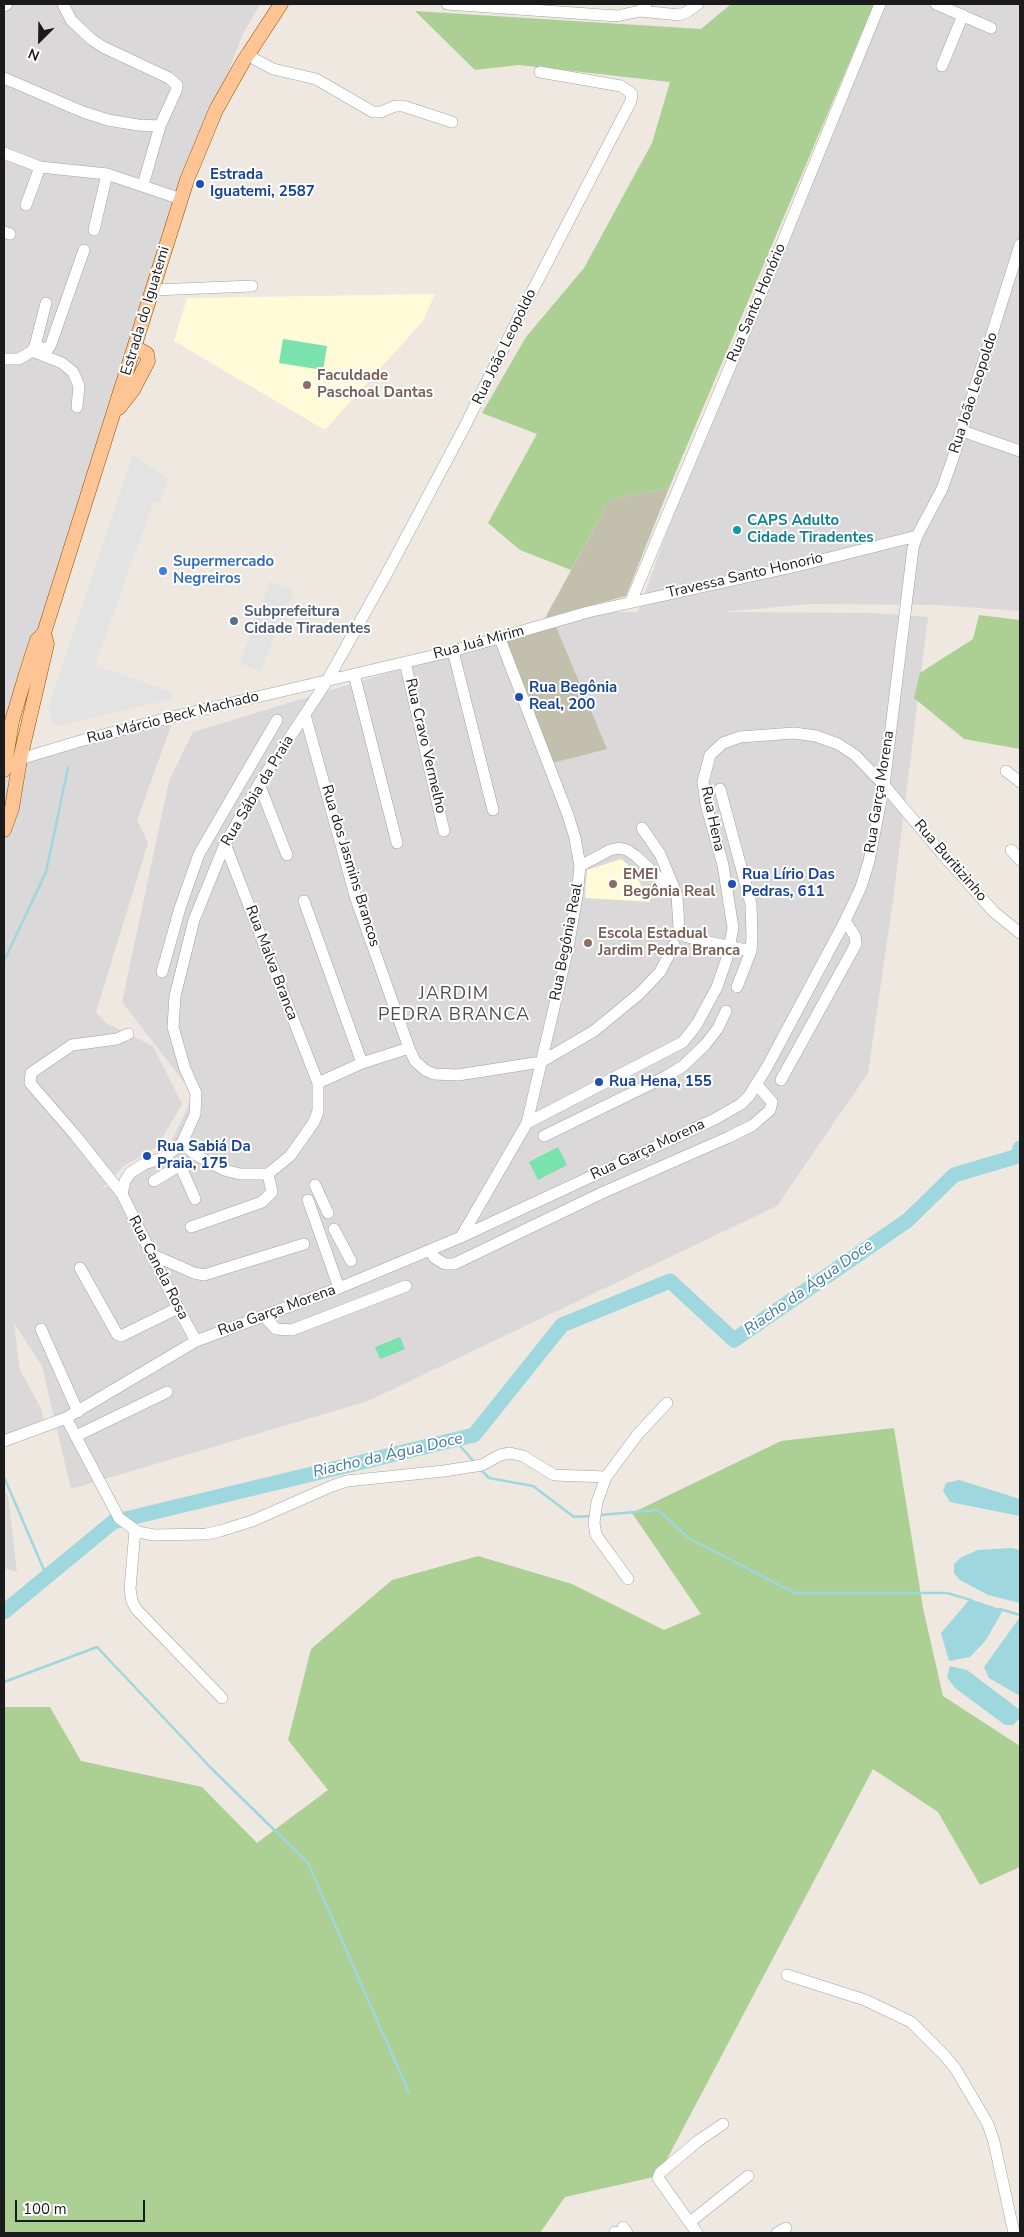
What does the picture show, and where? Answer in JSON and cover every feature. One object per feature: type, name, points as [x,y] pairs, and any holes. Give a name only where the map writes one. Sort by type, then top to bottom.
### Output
[{"type":"main road","name":"Estrada do Iguatemi","points":[[4,830],[12,808],[10,734],[19,696],[43,639],[187,180],[216,110],[247,55],[281,4]]},
{"type":"main road","name":"Estrada do Iguatemi","points":[[11,773],[28,721],[43,639]]},
{"type":"street","points":[[4,6],[8,4]]},
{"type":"street","points":[[63,4],[71,20],[91,39],[104,48],[175,83],[176,91],[160,126],[143,185]]},
{"type":"street","points":[[447,4],[617,16],[643,7],[679,15],[688,12],[698,4]]},
{"type":"street","name":"Rua Santo Honório","points":[[631,601],[880,4]]},
{"type":"street","points":[[936,4],[990,28]]},
{"type":"street","points":[[942,66],[963,15]]},
{"type":"street","points":[[247,55],[273,69],[316,79],[373,112],[381,112],[395,106],[403,106],[452,122]]},
{"type":"street","name":"Rua João Leopoldo","points":[[327,681],[464,428],[524,307],[631,101],[632,94],[621,86],[540,72]]},
{"type":"street","points":[[4,78],[83,112],[108,120],[138,126],[160,126]]},
{"type":"street","points":[[4,153],[40,167],[107,174],[181,199]]},
{"type":"street","points":[[26,205],[40,167]]},
{"type":"street","points":[[94,230],[107,174]]},
{"type":"street","name":"Rua João Leopoldo","points":[[917,536],[942,489],[1020,245]]},
{"type":"street","points":[[33,348],[48,349],[51,344],[84,250]]},
{"type":"street","points":[[154,290],[252,286]]},
{"type":"street","points":[[4,359],[24,358],[33,348],[46,302]]},
{"type":"street","points":[[33,348],[62,363],[73,372],[79,386],[77,407]]},
{"type":"street","points":[[962,431],[1020,451]]},
{"type":"street","name":"Travessa Santo Honorio","points":[[631,601],[797,566],[917,536]]},
{"type":"street","name":"Rua Garça Morena","points":[[4,1441],[78,1412],[196,1340],[339,1288],[430,1251],[714,1119],[741,1104],[758,1085],[861,887],[869,861],[884,785],[911,561],[917,536]]},
{"type":"street","name":"Rua Juá Mirim","points":[[327,681],[453,652],[558,620],[631,601]]},
{"type":"street","name":"Rua Begônia Real","points":[[461,1237],[528,1123],[568,948],[578,896],[580,866],[575,838],[568,815],[500,639]]},
{"type":"street","points":[[453,652],[493,810]]},
{"type":"street","name":"Rua Cravo Vermelho","points":[[405,662],[444,831]]},
{"type":"street","points":[[354,674],[397,843]]},
{"type":"street","name":"Rua Sábia da Praia","points":[[182,1143],[195,1114],[197,1100],[184,1069],[173,1027],[175,996],[194,920],[216,862],[225,844],[259,784],[327,681]]},
{"type":"street","name":"Rua Márcio Beck Machado","points":[[11,773],[108,734],[327,681]]},
{"type":"street","name":"Rua dos Jasmins Brancos","points":[[305,715],[356,899],[415,1061],[425,1070],[448,1076],[541,1062]]},
{"type":"street","points":[[162,972],[180,908],[199,854],[277,720]]},
{"type":"street","name":"Rua Hena","points":[[528,1123],[683,1042],[691,1033],[717,987],[734,928],[723,866],[706,804],[704,782],[707,763],[715,749],[723,743],[740,738],[794,733],[816,736],[838,744],[855,755],[884,785]]},
{"type":"street","points":[[1006,771],[1020,782]]},
{"type":"street","points":[[259,784],[287,855]]},
{"type":"street","name":"Rua Buritizinho","points":[[884,785],[994,912],[1020,934]]},
{"type":"street","points":[[720,789],[751,904],[751,951],[737,988]]},
{"type":"street","points":[[642,828],[660,854],[677,895],[680,928],[684,936],[751,951]]},
{"type":"street","name":"Rua Malva Branca","points":[[225,844],[318,1083]]},
{"type":"street","points":[[580,866],[610,850],[619,848],[627,850],[642,861],[677,895]]},
{"type":"street","points":[[1012,850],[1020,860]]},
{"type":"street","points":[[199,854],[216,862]]},
{"type":"street","points":[[304,901],[362,1064]]},
{"type":"street","points":[[781,1080],[856,944],[855,936],[845,921]]},
{"type":"street","points":[[541,1062],[594,1030],[639,994],[660,972],[674,945]]},
{"type":"street","points":[[544,1136],[667,1076],[696,1056],[718,1028],[726,1011]]},
{"type":"street","name":"Rua Canela Rosa","points":[[128,1034],[117,1039],[72,1045],[31,1073],[30,1083],[122,1194],[178,1308],[196,1340]]},
{"type":"street","points":[[122,1194],[130,1173],[144,1164],[164,1156],[182,1143],[196,1156],[224,1170],[240,1174],[268,1174],[290,1156],[314,1122],[319,1100],[318,1083],[362,1064],[409,1048]]},
{"type":"street","points":[[623,1075],[632,1092]]},
{"type":"street","points":[[430,1251],[435,1258],[445,1264],[454,1264],[604,1192],[729,1137],[753,1124],[770,1110],[772,1102],[758,1085]]},
{"type":"street","points":[[154,1181],[196,1156]]},
{"type":"street","points":[[180,1165],[195,1199]]},
{"type":"street","points":[[191,1227],[262,1202],[272,1192],[268,1174]]},
{"type":"street","points":[[315,1185],[326,1209],[310,1205],[339,1288]]},
{"type":"street","points":[[334,1229],[351,1261]]},
{"type":"street","points":[[325,1247],[340,1241]]},
{"type":"street","points":[[151,1254],[194,1273],[204,1275],[304,1244]]},
{"type":"street","points":[[80,1268],[117,1334],[121,1336],[178,1308]]},
{"type":"street","points":[[264,1316],[276,1329],[292,1330],[406,1286]]},
{"type":"street","points":[[41,1329],[78,1412]]},
{"type":"street","points":[[76,1436],[167,1392]]},
{"type":"street","points":[[628,1579],[596,1535],[594,1514],[606,1477],[638,1434],[667,1403]]},
{"type":"street","points":[[66,1418],[119,1518],[135,1530],[154,1535],[220,1532],[252,1521],[347,1481],[444,1472],[482,1464],[500,1455],[510,1453],[523,1456],[554,1475],[606,1477]]},
{"type":"street","points":[[135,1530],[130,1590],[136,1609],[222,1698]]},
{"type":"street","points":[[788,1975],[865,2000],[911,2022],[945,2056],[955,2068],[988,2124],[994,2142],[1014,2233]]},
{"type":"street","points":[[697,2233],[660,2182],[659,2175],[698,2141],[723,2124]]},
{"type":"street","points":[[690,2222],[748,2176]]},
{"type":"shaded area","name":"JARDIM PEDRA BRANCA","points":[[4,4],[260,4],[242,36],[163,240],[108,431],[6,763],[174,718],[137,820],[148,843],[96,1012],[106,1023],[153,1046],[182,1104],[157,1147],[124,1166],[101,1190],[165,1154],[194,1095],[122,1002],[169,781],[193,732],[588,612],[638,612],[709,415],[881,4],[1020,4],[1020,611],[938,605],[810,604],[722,612],[874,613],[928,617],[893,900],[868,1073],[777,1206],[368,1401],[71,1489],[42,1366],[14,1323],[20,1370],[42,1410],[44,1425],[4,1438]]},
{"type":"shaded area","name":"Faculdade Paschoal Dantas","points":[[435,294],[423,321],[325,430],[174,341],[187,298]]},
{"type":"shaded area","points":[[133,455],[168,479],[160,503],[154,501],[95,665],[174,693],[172,699],[59,726],[50,718],[49,706]]},
{"type":"shaded area","points":[[669,488],[626,596],[545,618],[610,499]]},
{"type":"shaded area","points":[[270,581],[294,591],[260,671],[240,663]]},
{"type":"shaded area","points":[[554,622],[607,749],[548,764],[500,639]]},
{"type":"shaded area","name":"EMEI Begônia Real","points":[[621,859],[632,868],[650,902],[585,898],[587,870]]},
{"type":"shaded area","points":[[4,1490],[8,1496],[17,1572],[4,1568]]},
{"type":"green space","points":[[731,4],[874,4],[669,488],[610,499],[571,570],[520,550],[488,523],[537,434],[482,413],[526,337],[584,268],[652,143],[670,82],[519,65],[475,70],[415,11],[701,29]]},
{"type":"green space","points":[[283,339],[327,346],[323,370],[279,363]]},
{"type":"green space","points":[[979,615],[1020,620],[1020,749],[964,739],[914,698],[920,673],[973,639]]},
{"type":"green space","points":[[558,1147],[567,1165],[538,1180],[529,1162]]},
{"type":"green space","points":[[400,1337],[405,1349],[380,1359],[375,1347]]},
{"type":"green space","points":[[894,1428],[923,1608],[943,1696],[1020,1746],[1020,1867],[980,1885],[938,1812],[873,1769],[658,2176],[565,2197],[540,2233],[4,2233],[4,1707],[50,1707],[81,1761],[202,1787],[257,1843],[328,1790],[288,1740],[311,1649],[392,1580],[478,1556],[572,1584],[664,1630],[701,1614],[632,1513],[781,1441]]},
{"type":"water","points":[[959,1480],[1020,1499],[1020,1516],[950,1502],[943,1491],[946,1483]]},
{"type":"water","points":[[1011,1548],[1020,1550],[1020,1603],[988,1595],[960,1580],[954,1573],[954,1564],[960,1558],[978,1550]]},
{"type":"water","points":[[970,1599],[1003,1610],[986,1640],[970,1657],[949,1661],[941,1633]]},
{"type":"water","points":[[1020,1617],[1020,1696],[989,1678],[984,1667]]},
{"type":"water","points":[[950,1666],[967,1670],[1020,1710],[1020,1718],[1013,1725],[1005,1725],[955,1688],[947,1677]]},
{"type":"waterway","points":[[4,961],[46,872],[68,768]]},
{"type":"waterway","name":"Riacho da Água Doce","points":[[4,1612],[113,1522],[474,1435],[562,1325],[670,1281],[734,1340],[908,1220],[954,1175],[1018,1156],[1020,1148]]},
{"type":"waterway","points":[[455,1440],[475,1463]]},
{"type":"waterway","points":[[480,1469],[489,1478],[533,1486],[574,1517],[592,1516]]},
{"type":"waterway","points":[[4,1477],[47,1577]]},
{"type":"waterway","points":[[600,1515],[658,1510],[690,1539],[795,1593],[947,1593],[971,1600]]},
{"type":"waterway","points":[[1000,1609],[1020,1615]]},
{"type":"waterway","points":[[4,1682],[97,1647],[212,1769],[308,1863],[409,2093]]},
{"type":"place","name":"Estrada Iguatemi, 2587","points":[[200,184]]},
{"type":"place","name":"Faculdade Paschoal Dantas","points":[[307,385]]},
{"type":"place","name":"CAPS Adulto Cidade Tiradentes","points":[[737,530]]},
{"type":"place","name":"Supermercado Negreiros","points":[[163,571]]},
{"type":"place","name":"Subprefeitura Cidade Tiradentes","points":[[234,621]]},
{"type":"place","name":"Rua Begônia Real, 200","points":[[519,697]]},
{"type":"place","name":"EMEI Begônia Real","points":[[613,884]]},
{"type":"place","name":"Rua Lírio Das Pedras, 611","points":[[732,884]]},
{"type":"place","name":"Escola Estadual Jardim Pedra Branca","points":[[588,943]]},
{"type":"place","name":"Rua Hena, 155","points":[[599,1082]]},
{"type":"place","name":"Rua Sabiá Da Praia, 175","points":[[147,1156]]},
{"type":"district","name":"JARDIM PEDRA BRANCA","points":[[454,1005]]}]
